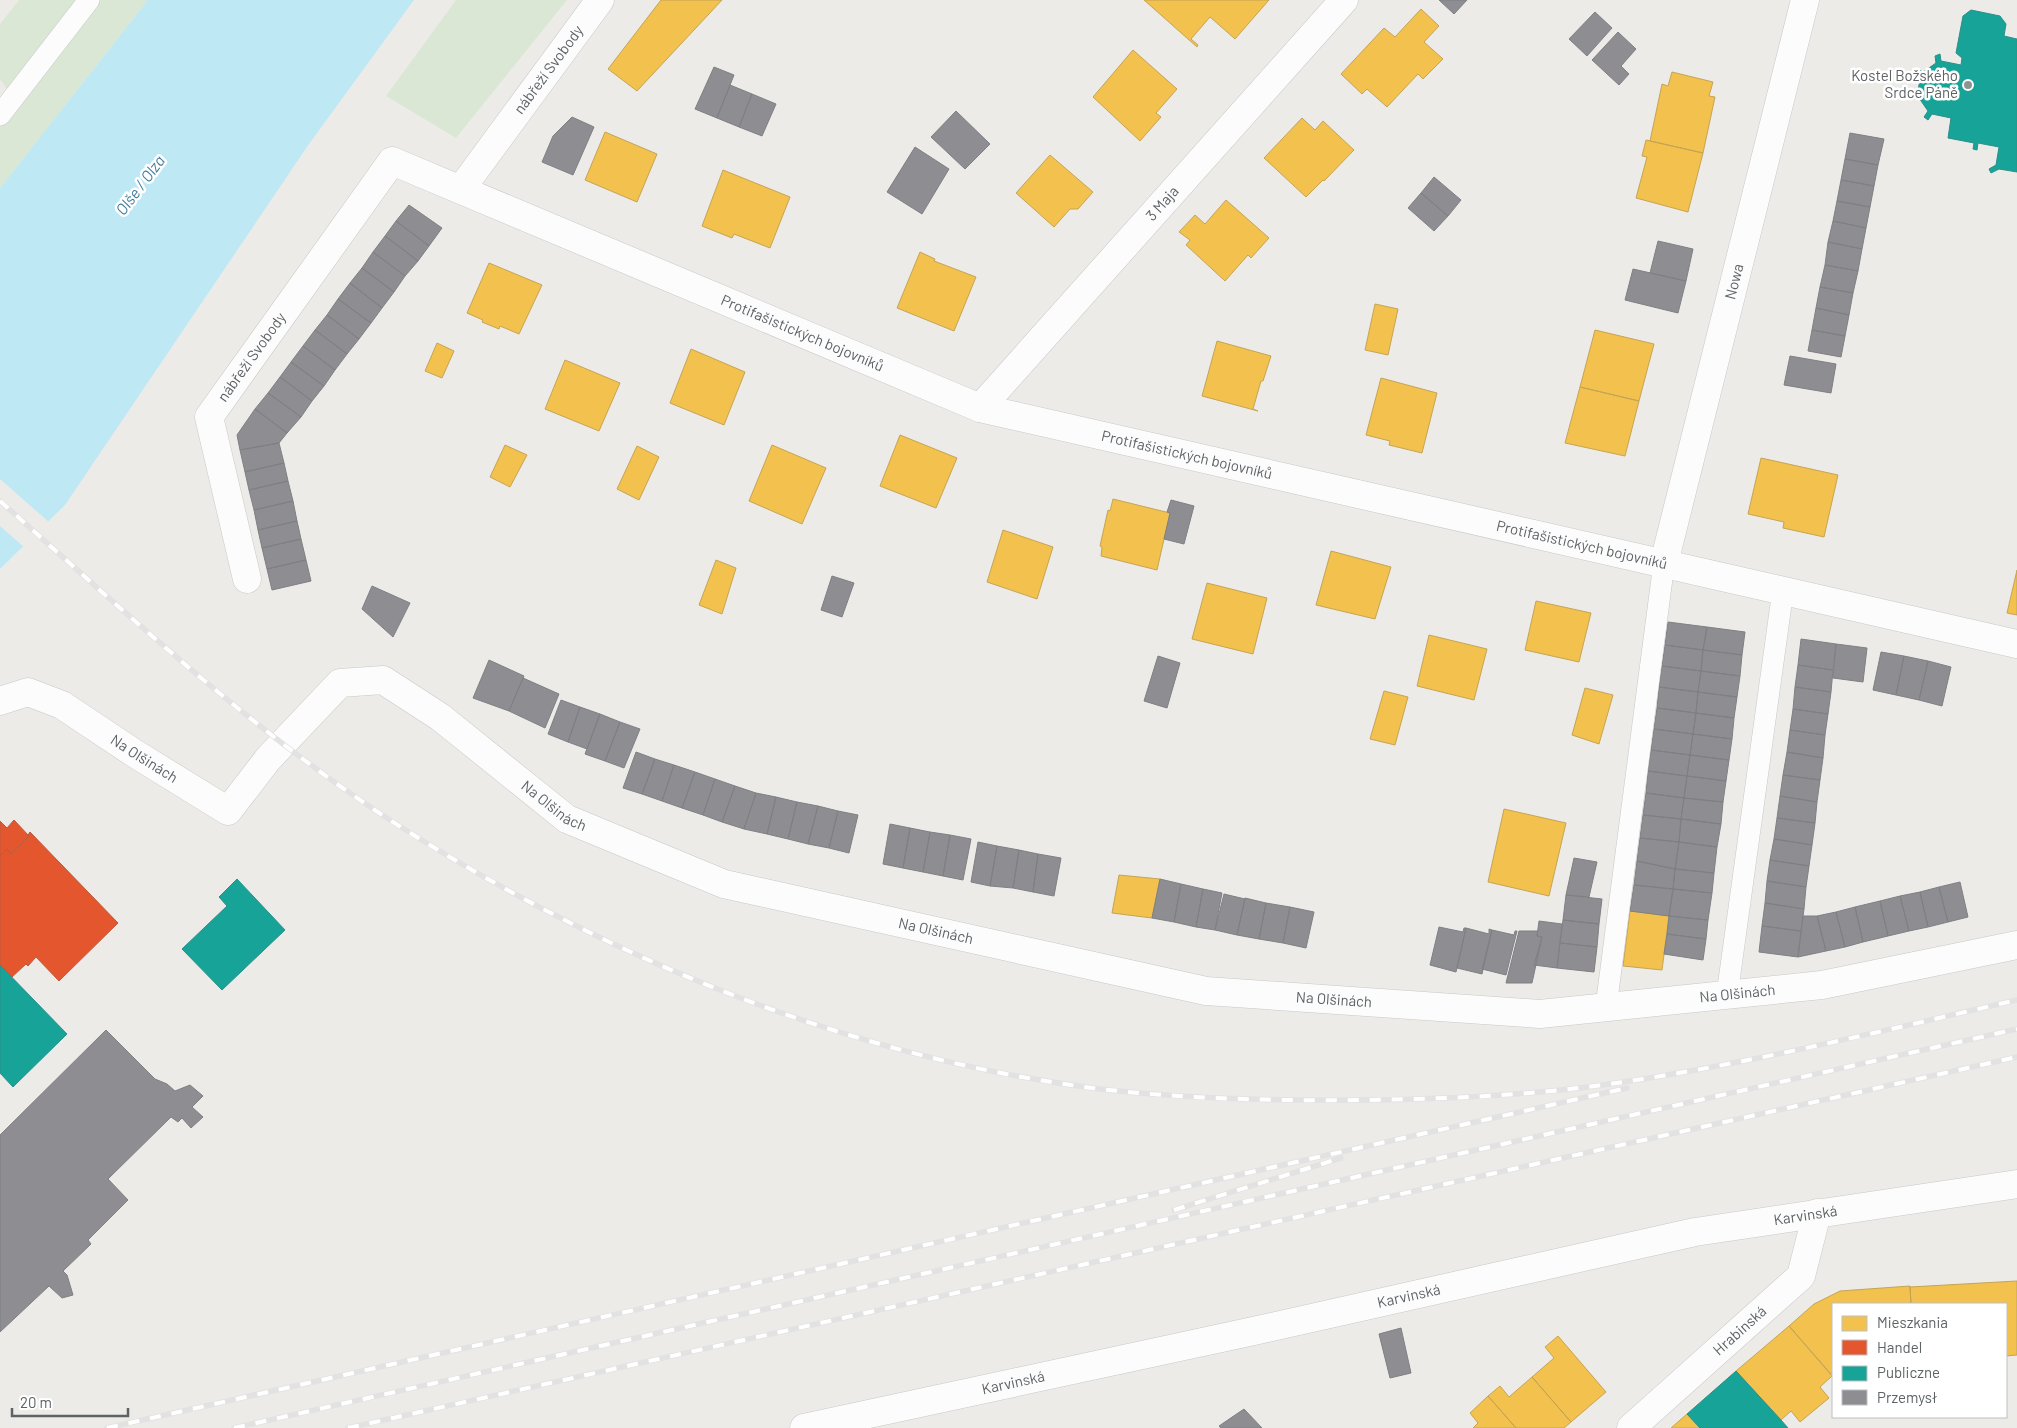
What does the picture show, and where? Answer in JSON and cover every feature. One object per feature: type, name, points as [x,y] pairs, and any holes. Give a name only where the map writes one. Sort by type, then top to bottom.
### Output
[{"type":"street","name":"nábřeží Svobody","points":[[461,189],[600,0]]},
{"type":"street","name":"3 Maja","points":[[980,408],[1344,0]]},
{"type":"street","name":"Nowa","points":[[1664,563],[1805,0]]},
{"type":"street","name":"nábřeží Svobody","points":[[247,579],[209,417],[392,161]]},
{"type":"street","name":"Protifašistických bojovníků","points":[[392,161],[980,408],[2017,644]]},
{"type":"street","name":"Na Olšinách","points":[[0,701],[28,692],[62,705],[134,753],[228,811],[268,759],[340,683],[382,680],[440,717],[567,819],[724,884],[1206,991],[1540,1014],[1822,985],[2017,945]]},
{"type":"street","name":"Karvinská","points":[[804,1428],[1249,1332],[1695,1232],[2017,1184]]},
{"type":"street","name":"Hrabinská","points":[[1631,1428],[1801,1276],[1817,1213]]},
{"type":"lane","points":[[0,115],[89,0]]},
{"type":"lane","points":[[1606,1007],[1664,563]]},
{"type":"lane","points":[[1727,995],[1783,590]]},
{"type":"green space","points":[[19,0],[79,0],[8,91],[0,79],[0,24]]},
{"type":"green space","points":[[99,0],[148,0],[0,188],[0,125]]},
{"type":"green space","points":[[456,0],[567,0],[456,138],[386,96]]},
{"type":"water","name":"Olše / Olza","points":[[148,0],[414,0],[309,144],[65,505],[0,569],[0,188]]},
{"type":"pier","points":[[0,479],[50,523],[25,548],[0,526]]},
{"type":"building: Mieszkania","points":[[661,0],[722,0],[637,91],[608,69]]},
{"type":"building: Mieszkania","points":[[1144,0],[1269,0],[1235,39],[1210,17],[1191,39],[1198,45],[1197,47]]},
{"type":"building: Mieszkania","points":[[1421,9],[1439,26],[1424,42],[1443,59],[1423,79],[1418,74],[1387,107],[1367,89],[1362,94],[1341,74],[1384,28],[1395,37]]},
{"type":"building: Mieszkania","points":[[1133,50],[1177,89],[1156,113],[1161,117],[1140,141],[1093,97]]},
{"type":"building: Mieszkania","points":[[1672,72],[1713,82],[1709,96],[1715,97],[1703,153],[1650,141],[1662,84],[1668,86]]},
{"type":"building: Mieszkania","points":[[1302,118],[1315,130],[1323,121],[1354,150],[1306,197],[1264,158]]},
{"type":"building: Mieszkania","points":[[605,132],[657,154],[637,202],[585,180]]},
{"type":"building: Mieszkania","points":[[1646,140],[1703,153],[1688,212],[1636,198],[1647,157],[1642,156]]},
{"type":"building: Mieszkania","points":[[1050,155],[1093,192],[1078,209],[1070,209],[1054,227],[1016,193]]},
{"type":"building: Mieszkania","points":[[723,170],[790,197],[770,248],[734,234],[732,238],[702,226]]},
{"type":"building: Mieszkania","points":[[1226,200],[1269,238],[1251,258],[1248,255],[1225,281],[1186,245],[1190,240],[1179,232],[1195,215],[1205,224]]},
{"type":"building: Mieszkania","points":[[920,252],[935,259],[934,261],[976,277],[954,331],[897,308]]},
{"type":"building: Mieszkania","points":[[489,263],[542,285],[519,334],[500,326],[499,329],[467,313]]},
{"type":"building: Mieszkania","points":[[1375,304],[1398,309],[1388,355],[1365,350]]},
{"type":"building: Mieszkania","points":[[1595,330],[1654,344],[1639,401],[1580,387]]},
{"type":"building: Mieszkania","points":[[1217,341],[1271,356],[1253,409],[1258,411],[1202,396]]},
{"type":"building: Mieszkania","points":[[437,343],[454,351],[442,378],[425,371]]},
{"type":"building: Mieszkania","points":[[691,349],[745,372],[724,425],[670,403]]},
{"type":"building: Mieszkania","points":[[565,360],[620,383],[599,431],[545,409]]},
{"type":"building: Mieszkania","points":[[1381,378],[1437,393],[1422,453],[1389,445],[1390,441],[1366,435]]},
{"type":"building: Mieszkania","points":[[1580,387],[1639,401],[1625,456],[1565,443]]},
{"type":"building: Mieszkania","points":[[900,435],[957,458],[936,508],[880,486]]},
{"type":"building: Mieszkania","points":[[505,445],[527,455],[510,487],[490,477]]},
{"type":"building: Mieszkania","points":[[772,445],[826,468],[802,524],[749,501]]},
{"type":"building: Mieszkania","points":[[637,446],[659,457],[639,500],[617,489]]},
{"type":"building: Mieszkania","points":[[1761,458],[1838,475],[1824,537],[1783,528],[1784,522],[1748,514]]},
{"type":"building: Mieszkania","points":[[1113,499],[1170,513],[1157,570],[1101,556],[1102,547],[1100,546],[1108,510],[1110,511]]},
{"type":"building: Mieszkania","points":[[1003,530],[1053,547],[1037,599],[987,582]]},
{"type":"building: Mieszkania","points":[[1331,551],[1391,567],[1375,619],[1316,605]]},
{"type":"building: Mieszkania","points":[[716,560],[736,568],[722,614],[699,605]]},
{"type":"building: Mieszkania","points":[[2017,570],[2017,615],[2007,613]]},
{"type":"building: Mieszkania","points":[[1207,583],[1267,598],[1253,654],[1192,639]]},
{"type":"building: Mieszkania","points":[[1536,601],[1591,613],[1579,662],[1525,650]]},
{"type":"building: Mieszkania","points":[[1429,635],[1487,649],[1474,700],[1417,686]]},
{"type":"building: Mieszkania","points":[[1585,688],[1613,695],[1599,744],[1572,735]]},
{"type":"building: Mieszkania","points":[[1384,691],[1408,697],[1395,745],[1370,739]]},
{"type":"building: Mieszkania","points":[[1504,809],[1566,823],[1549,896],[1488,882]]},
{"type":"building: Mieszkania","points":[[1119,875],[1160,879],[1152,918],[1112,913]]},
{"type":"building: Mieszkania","points":[[1630,911],[1669,916],[1662,970],[1623,966]]},
{"type":"building: Mieszkania","points":[[2017,1281],[2017,1355],[2007,1356],[2007,1303],[1911,1303],[1910,1287]]},
{"type":"building: Mieszkania","points":[[1910,1286],[1911,1303],[1832,1303],[1831,1374],[1789,1326],[1814,1304],[1840,1291]]},
{"type":"building: Mieszkania","points":[[1789,1326],[1832,1376],[1820,1387],[1829,1398],[1800,1422],[1791,1411],[1781,1420],[1736,1371]]},
{"type":"building: Mieszkania","points":[[1558,1336],[1606,1392],[1571,1422],[1532,1377],[1554,1358],[1545,1347]]},
{"type":"building: Mieszkania","points":[[1532,1377],[1571,1422],[1564,1428],[1516,1428],[1488,1396],[1500,1386],[1509,1397]]},
{"type":"building: Mieszkania","points":[[1488,1396],[1516,1428],[1473,1428],[1478,1423],[1470,1413]]},
{"type":"building: Mieszkania","points":[[1687,1414],[1700,1428],[1671,1428]]},
{"type":"building: Handel","points":[[14,820],[29,836],[11,854],[7,849],[0,856],[0,821],[7,828]]},
{"type":"building: Handel","points":[[30,832],[118,923],[59,981],[36,957],[28,966],[26,964],[12,977],[0,965],[0,856],[7,849],[11,854],[29,836]]},
{"type":"building: Publiczne","name":"Kostel Božského Srdce Páně","points":[[1971,10],[2000,16],[2006,24],[2004,36],[2017,39],[2017,172],[1999,169],[1991,173],[1989,169],[1996,165],[1999,147],[1978,143],[1977,150],[1973,149],[1974,143],[1948,138],[1951,118],[1932,114],[1928,120],[1924,117],[1928,111],[1919,98],[1912,99],[1910,94],[1917,93],[1921,77],[1915,73],[1918,69],[1923,72],[1936,63],[1935,56],[1940,54],[1941,61],[1961,65],[1962,58],[1956,53],[1963,16]]},
{"type":"building: Publiczne","points":[[237,879],[285,930],[222,990],[182,949],[227,906],[219,897]]},
{"type":"building: Publiczne","points":[[0,965],[67,1034],[13,1087],[0,1073]]},
{"type":"building: Publiczne","points":[[1736,1371],[1788,1428],[1700,1428],[1687,1414]]},
{"type":"building: Przemysł","points":[[1439,0],[1467,0],[1454,14]]},
{"type":"building: Przemysł","points":[[1595,12],[1612,28],[1587,56],[1569,39]]},
{"type":"building: Przemysł","points":[[1618,32],[1636,49],[1621,66],[1629,74],[1619,85],[1592,60]]},
{"type":"building: Przemysł","points":[[714,67],[734,75],[717,118],[695,109]]},
{"type":"building: Przemysł","points":[[730,85],[752,94],[739,127],[717,118]]},
{"type":"building: Przemysł","points":[[752,94],[776,104],[762,136],[739,127]]},
{"type":"building: Przemysł","points":[[956,111],[990,144],[965,169],[931,137]]},
{"type":"building: Przemysł","points":[[572,117],[594,127],[573,175],[542,162],[553,136]]},
{"type":"building: Przemysł","points":[[1850,133],[1884,139],[1878,165],[1845,159]]},
{"type":"building: Przemysł","points":[[915,147],[949,169],[922,214],[887,192]]},
{"type":"building: Przemysł","points":[[1845,159],[1878,165],[1874,186],[1841,180]]},
{"type":"building: Przemysł","points":[[1434,177],[1461,200],[1448,216],[1421,193]]},
{"type":"building: Przemysł","points":[[1841,180],[1874,186],[1870,207],[1837,201]]},
{"type":"building: Przemysł","points":[[1421,193],[1448,216],[1434,231],[1408,208]]},
{"type":"building: Przemysł","points":[[1837,201],[1870,207],[1866,228],[1833,221]]},
{"type":"building: Przemysł","points":[[409,205],[442,228],[429,246],[396,221]]},
{"type":"building: Przemysł","points":[[396,221],[429,246],[418,261],[385,236]]},
{"type":"building: Przemysł","points":[[1833,221],[1866,228],[1862,249],[1828,242]]},
{"type":"building: Przemysł","points":[[385,236],[418,261],[405,276],[373,252]]},
{"type":"building: Przemysł","points":[[1658,241],[1693,249],[1686,281],[1650,273]]},
{"type":"building: Przemysł","points":[[1828,242],[1862,249],[1858,271],[1825,265]]},
{"type":"building: Przemysł","points":[[373,252],[405,276],[394,292],[362,268]]},
{"type":"building: Przemysł","points":[[1825,265],[1858,271],[1853,293],[1820,287]]},
{"type":"building: Przemysł","points":[[362,268],[394,292],[382,308],[350,283]]},
{"type":"building: Przemysł","points":[[1633,269],[1686,281],[1678,313],[1625,300]]},
{"type":"building: Przemysł","points":[[350,283],[382,308],[371,323],[338,299]]},
{"type":"building: Przemysł","points":[[1820,287],[1853,293],[1849,315],[1816,308]]},
{"type":"building: Przemysł","points":[[338,299],[371,323],[359,339],[327,315]]},
{"type":"building: Przemysł","points":[[1816,308],[1849,315],[1845,336],[1812,330]]},
{"type":"building: Przemysł","points":[[327,315],[359,339],[347,354],[315,330]]},
{"type":"building: Przemysł","points":[[315,330],[347,354],[335,370],[303,346]]},
{"type":"building: Przemysł","points":[[1812,330],[1845,336],[1841,357],[1808,351]]},
{"type":"building: Przemysł","points":[[303,346],[335,370],[324,386],[291,362]]},
{"type":"building: Przemysł","points":[[1790,356],[1836,364],[1831,393],[1784,385]]},
{"type":"building: Przemysł","points":[[291,362],[324,386],[312,401],[280,377]]},
{"type":"building: Przemysł","points":[[280,377],[312,401],[301,417],[268,393]]},
{"type":"building: Przemysł","points":[[268,393],[301,417],[287,433],[255,409]]},
{"type":"building: Przemysł","points":[[255,409],[287,433],[279,443],[240,450],[237,435]]},
{"type":"building: Przemysł","points":[[279,443],[284,463],[245,472],[240,450]]},
{"type":"building: Przemysł","points":[[284,463],[288,481],[249,490],[245,472]]},
{"type":"building: Przemysł","points":[[288,481],[293,501],[254,510],[249,490]]},
{"type":"building: Przemysł","points":[[1171,500],[1194,506],[1184,544],[1164,539],[1170,513],[1167,512]]},
{"type":"building: Przemysł","points":[[293,501],[297,521],[258,530],[254,510]]},
{"type":"building: Przemysł","points":[[297,521],[301,539],[262,548],[258,530]]},
{"type":"building: Przemysł","points":[[301,539],[306,560],[267,569],[262,548]]},
{"type":"building: Przemysł","points":[[306,560],[311,581],[272,590],[267,569]]},
{"type":"building: Przemysł","points":[[832,576],[854,583],[842,617],[821,610]]},
{"type":"building: Przemysł","points":[[372,586],[410,603],[393,637],[362,609]]},
{"type":"building: Przemysł","points":[[1668,622],[1707,627],[1703,650],[1665,645]]},
{"type":"building: Przemysł","points":[[1707,627],[1745,632],[1742,655],[1703,650]]},
{"type":"building: Przemysł","points":[[1801,639],[1836,644],[1833,670],[1798,665]]},
{"type":"building: Przemysł","points":[[1836,644],[1867,648],[1863,682],[1833,678]]},
{"type":"building: Przemysł","points":[[1665,645],[1703,650],[1701,671],[1662,666]]},
{"type":"building: Przemysł","points":[[1703,650],[1742,655],[1740,676],[1701,671]]},
{"type":"building: Przemysł","points":[[1881,652],[1904,656],[1896,695],[1873,690]]},
{"type":"building: Przemysł","points":[[1158,656],[1180,663],[1167,708],[1144,701]]},
{"type":"building: Przemysł","points":[[1904,656],[1928,661],[1919,700],[1896,695]]},
{"type":"building: Przemysł","points":[[489,660],[524,676],[509,711],[473,698]]},
{"type":"building: Przemysł","points":[[1928,661],[1951,667],[1942,706],[1919,700]]},
{"type":"building: Przemysł","points":[[1798,665],[1833,670],[1831,692],[1795,687]]},
{"type":"building: Przemysł","points":[[1662,666],[1701,671],[1698,692],[1659,687]]},
{"type":"building: Przemysł","points":[[1701,671],[1740,676],[1737,697],[1698,692]]},
{"type":"building: Przemysł","points":[[523,678],[559,694],[545,728],[509,711]]},
{"type":"building: Przemysł","points":[[1659,687],[1698,692],[1696,713],[1657,708]]},
{"type":"building: Przemysł","points":[[1795,687],[1831,692],[1828,714],[1793,709]]},
{"type":"building: Przemysł","points":[[1698,692],[1737,697],[1734,718],[1696,713]]},
{"type":"building: Przemysł","points":[[561,700],[580,707],[568,742],[548,734]]},
{"type":"building: Przemysł","points":[[580,707],[600,714],[587,749],[568,742]]},
{"type":"building: Przemysł","points":[[1657,708],[1696,713],[1693,734],[1654,729]]},
{"type":"building: Przemysł","points":[[1793,709],[1828,714],[1825,735],[1790,730]]},
{"type":"building: Przemysł","points":[[1696,713],[1734,718],[1732,739],[1693,734]]},
{"type":"building: Przemysł","points":[[600,714],[620,722],[605,761],[585,754]]},
{"type":"building: Przemysł","points":[[620,722],[640,729],[624,768],[605,761]]},
{"type":"building: Przemysł","points":[[1654,729],[1693,734],[1690,755],[1651,750]]},
{"type":"building: Przemysł","points":[[1790,730],[1825,735],[1823,758],[1787,752]]},
{"type":"building: Przemysł","points":[[1693,734],[1732,739],[1729,760],[1690,755]]},
{"type":"building: Przemysł","points":[[1651,750],[1690,755],[1687,776],[1648,771]]},
{"type":"building: Przemysł","points":[[636,752],[655,759],[642,794],[623,788]]},
{"type":"building: Przemysł","points":[[1787,752],[1823,758],[1820,780],[1783,775]]},
{"type":"building: Przemysł","points":[[1690,755],[1729,760],[1726,781],[1687,776]]},
{"type":"building: Przemysł","points":[[655,759],[674,765],[662,801],[642,794]]},
{"type":"building: Przemysł","points":[[674,765],[695,772],[682,808],[662,801]]},
{"type":"building: Przemysł","points":[[1648,771],[1687,776],[1684,798],[1646,793]]},
{"type":"building: Przemysł","points":[[695,772],[715,779],[703,815],[682,808]]},
{"type":"building: Przemysł","points":[[1783,775],[1820,780],[1817,802],[1780,796]]},
{"type":"building: Przemysł","points":[[1687,776],[1726,781],[1723,802],[1684,798]]},
{"type":"building: Przemysł","points":[[715,779],[735,786],[722,822],[703,815]]},
{"type":"building: Przemysł","points":[[735,786],[756,793],[744,829],[722,822]]},
{"type":"building: Przemysł","points":[[756,793],[776,797],[767,834],[744,829]]},
{"type":"building: Przemysł","points":[[1646,793],[1684,798],[1681,819],[1643,815]]},
{"type":"building: Przemysł","points":[[1780,796],[1817,802],[1815,823],[1777,818]]},
{"type":"building: Przemysł","points":[[776,797],[797,802],[788,839],[767,834]]},
{"type":"building: Przemysł","points":[[1684,798],[1723,802],[1721,824],[1681,819]]},
{"type":"building: Przemysł","points":[[797,802],[818,806],[808,844],[788,839]]},
{"type":"building: Przemysł","points":[[818,806],[838,811],[829,848],[808,844]]},
{"type":"building: Przemysł","points":[[838,811],[858,815],[849,853],[829,848]]},
{"type":"building: Przemysł","points":[[1643,815],[1681,819],[1679,842],[1640,838]]},
{"type":"building: Przemysł","points":[[1777,818],[1815,823],[1812,845],[1774,839]]},
{"type":"building: Przemysł","points":[[1681,819],[1721,824],[1717,847],[1679,842]]},
{"type":"building: Przemysł","points":[[890,824],[910,828],[903,868],[883,864]]},
{"type":"building: Przemysł","points":[[910,828],[930,832],[923,872],[903,868]]},
{"type":"building: Przemysł","points":[[930,832],[950,835],[943,876],[923,872]]},
{"type":"building: Przemysł","points":[[950,835],[971,839],[963,880],[943,876]]},
{"type":"building: Przemysł","points":[[1640,838],[1679,842],[1675,869],[1637,861]]},
{"type":"building: Przemysł","points":[[1774,839],[1812,845],[1809,866],[1770,860]]},
{"type":"building: Przemysł","points":[[978,842],[997,846],[990,886],[971,882]]},
{"type":"building: Przemysł","points":[[1679,842],[1717,847],[1714,873],[1675,869]]},
{"type":"building: Przemysł","points":[[997,846],[1019,850],[1013,888],[990,886]]},
{"type":"building: Przemysł","points":[[1019,850],[1038,854],[1033,892],[1013,888]]},
{"type":"building: Przemysł","points":[[1038,854],[1061,858],[1054,896],[1033,892]]},
{"type":"building: Przemysł","points":[[1574,858],[1597,862],[1589,897],[1566,895]]},
{"type":"building: Przemysł","points":[[1770,860],[1809,866],[1806,887],[1767,881]]},
{"type":"building: Przemysł","points":[[1637,861],[1675,869],[1673,889],[1634,885]]},
{"type":"building: Przemysł","points":[[1675,869],[1714,873],[1712,893],[1673,889]]},
{"type":"building: Przemysł","points":[[1160,879],[1181,884],[1174,922],[1152,918]]},
{"type":"building: Przemysł","points":[[1767,881],[1806,887],[1804,909],[1765,903]]},
{"type":"building: Przemysł","points":[[1960,882],[1968,917],[1948,922],[1939,887]]},
{"type":"building: Przemysł","points":[[1181,884],[1203,889],[1196,927],[1174,922]]},
{"type":"building: Przemysł","points":[[1634,885],[1673,889],[1669,916],[1630,911]]},
{"type":"building: Przemysł","points":[[1939,887],[1948,922],[1928,927],[1920,892]]},
{"type":"building: Przemysł","points":[[1203,889],[1222,893],[1215,930],[1196,927]]},
{"type":"building: Przemysł","points":[[1673,889],[1712,893],[1708,920],[1669,916]]},
{"type":"building: Przemysł","points":[[1920,892],[1928,927],[1909,931],[1900,896]]},
{"type":"building: Przemysł","points":[[1224,894],[1245,899],[1237,935],[1215,930]]},
{"type":"building: Przemysł","points":[[1566,895],[1602,899],[1599,924],[1563,920]]},
{"type":"building: Przemysł","points":[[1900,896],[1909,931],[1888,936],[1880,901]]},
{"type":"building: Przemysł","points":[[1245,898],[1266,903],[1259,939],[1237,935]]},
{"type":"building: Przemysł","points":[[1880,901],[1888,936],[1863,942],[1855,907]]},
{"type":"building: Przemysł","points":[[1266,903],[1290,907],[1283,943],[1259,939]]},
{"type":"building: Przemysł","points":[[1765,903],[1804,909],[1801,931],[1762,926]]},
{"type":"building: Przemysł","points":[[1290,907],[1314,912],[1306,948],[1283,943]]},
{"type":"building: Przemysł","points":[[1855,907],[1863,942],[1845,947],[1836,912]]},
{"type":"building: Przemysł","points":[[1836,912],[1845,947],[1826,951],[1817,916]]},
{"type":"building: Przemysł","points":[[1669,916],[1708,920],[1706,939],[1667,934]]},
{"type":"building: Przemysł","points":[[1803,916],[1817,916],[1826,951],[1798,957]]},
{"type":"building: Przemysł","points":[[1563,920],[1599,924],[1597,947],[1560,943]]},
{"type":"building: Przemysł","points":[[1539,921],[1562,924],[1557,968],[1534,965],[1542,937],[1537,936]]},
{"type":"building: Przemysł","points":[[1762,926],[1801,931],[1798,957],[1759,952]]},
{"type":"building: Przemysł","points":[[1439,927],[1463,932],[1464,928],[1466,928],[1456,972],[1430,965]]},
{"type":"building: Przemysł","points":[[1466,928],[1489,934],[1489,929],[1492,930],[1482,974],[1457,968]]},
{"type":"building: Przemysł","points":[[1492,930],[1514,935],[1515,931],[1517,931],[1506,975],[1482,969]]},
{"type":"building: Przemysł","points":[[1519,931],[1538,931],[1537,936],[1542,937],[1532,983],[1506,983]]},
{"type":"building: Przemysł","points":[[1667,934],[1706,939],[1703,960],[1664,954]]},
{"type":"building: Przemysł","points":[[1560,943],[1597,947],[1594,972],[1557,968]]},
{"type":"building: Przemysł","points":[[106,1030],[155,1079],[167,1084],[175,1091],[190,1085],[203,1096],[192,1107],[203,1117],[191,1128],[182,1118],[178,1122],[171,1117],[108,1179],[128,1200],[88,1240],[91,1244],[63,1271],[67,1275],[73,1295],[62,1298],[49,1286],[0,1332],[0,1135]]},
{"type":"building: Przemysł","points":[[1401,1328],[1411,1373],[1390,1378],[1379,1334]]},
{"type":"building: Przemysł","points":[[1244,1409],[1262,1428],[1221,1428],[1219,1426]]},
{"type":"railway","points":[[0,501],[142,628],[239,710],[289,749],[393,822],[474,871],[558,917],[644,958],[732,994],[821,1026],[913,1053],[1006,1074],[1100,1089],[1133,1092],[1265,1100],[1451,1098],[1509,1095],[1595,1086],[1701,1069],[1807,1048],[2017,1000]]},
{"type":"railway","points":[[234,1428],[2017,1029]]},
{"type":"railway","points":[[348,1428],[2017,1057]]},
{"type":"railway","points":[[107,1428],[1627,1088]]},
{"type":"railway","points":[[1174,1210],[1341,1158]]},
{"type":"place","name":"Kostel Božského Srdce Páně","points":[[1968,85]]}]
